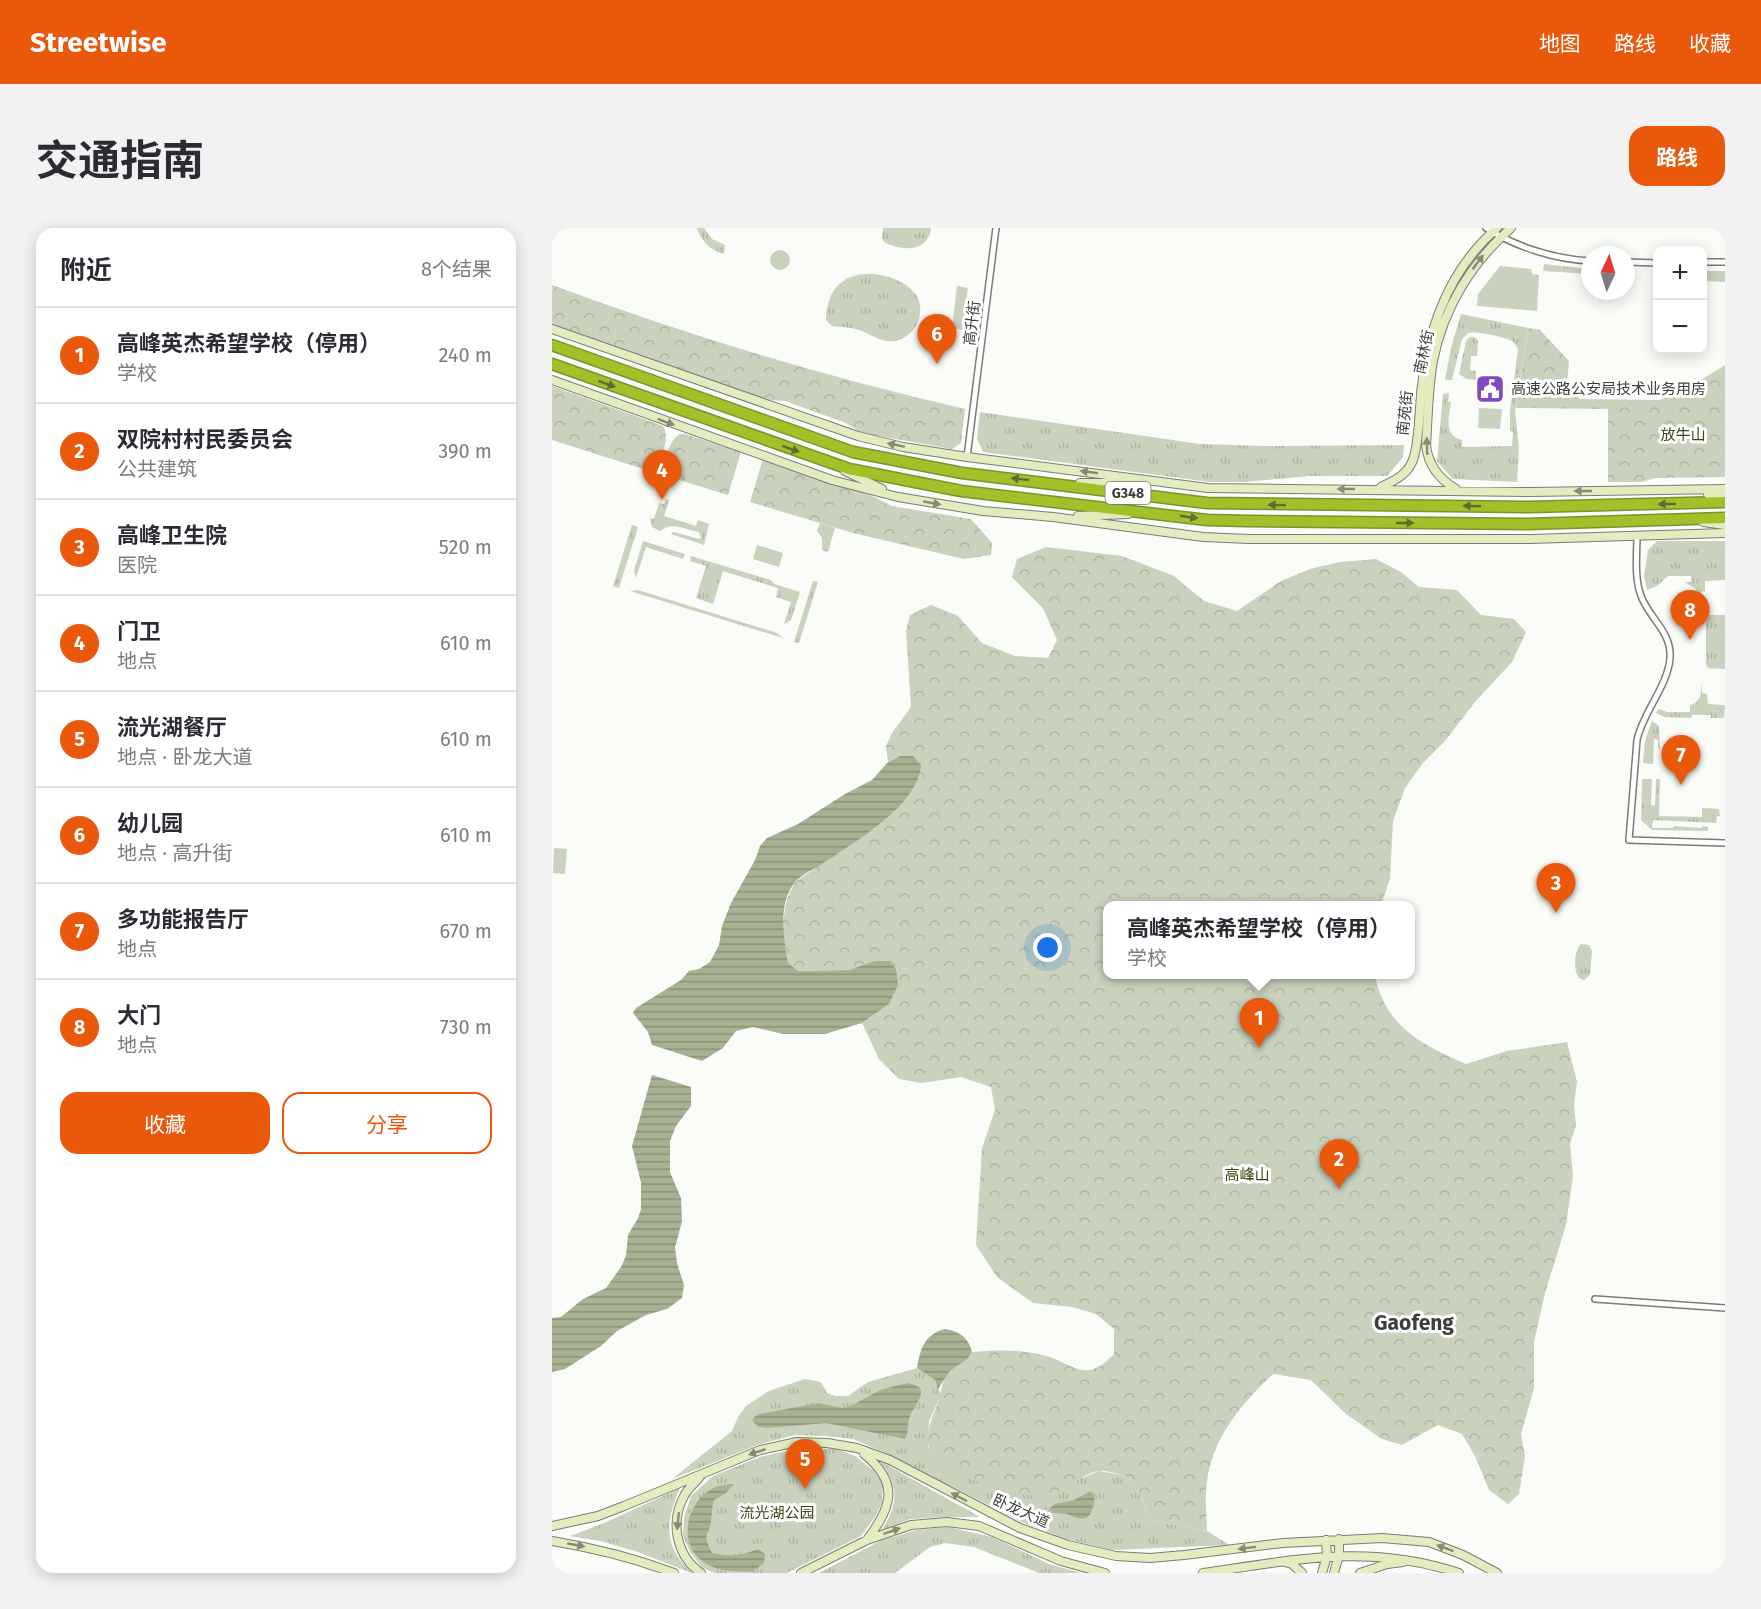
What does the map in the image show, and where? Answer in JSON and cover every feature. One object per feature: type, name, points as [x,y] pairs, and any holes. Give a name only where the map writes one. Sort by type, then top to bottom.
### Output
[{"type":"highway","name":"G348","points":[[552,345],[853,452],[962,472],[1207,503],[1529,507],[1725,502]]},
{"type":"highway","name":"G348","points":[[552,364],[828,463],[898,480],[961,491],[1207,520],[1247,522],[1528,524],[1725,518]]},
{"type":"street","name":"高升街","points":[[967,457],[996,228]]},
{"type":"street","name":"南林街","points":[[1460,490],[1446,483],[1439,476],[1427,455],[1433,363],[1441,330],[1461,287],[1494,231],[1511,228]]},
{"type":"street","points":[[1494,231],[1534,251],[1581,260]]},
{"type":"street","name":"南苑街","points":[[1378,489],[1398,480],[1406,472],[1414,457],[1422,384],[1434,326],[1453,282],[1474,251],[1494,231]]},
{"type":"street","points":[[1635,262],[1653,262]]},
{"type":"street","points":[[1707,262],[1725,262]]},
{"type":"street","points":[[552,330],[858,436],[903,447],[967,457],[1208,488],[1591,492],[1725,489]]},
{"type":"street","points":[[552,380],[832,480],[898,497],[972,510],[1053,517],[1203,537],[1249,539],[1530,539],[1725,533]]},
{"type":"street","points":[[828,463],[898,497]]},
{"type":"street","points":[[1061,484],[1158,482]]},
{"type":"street","points":[[1674,490],[1725,495]]},
{"type":"street","points":[[1053,517],[1157,513]]},
{"type":"street","points":[[1679,519],[1725,525]]},
{"type":"street","points":[[1638,535],[1639,587],[1646,606],[1665,634],[1670,659],[1664,678],[1640,727],[1636,749],[1629,840],[1725,843]]},
{"type":"street","points":[[1595,1299],[1725,1308]]},
{"type":"street","name":"卧龙大道","points":[[552,1526],[598,1516],[760,1450],[797,1442],[827,1443],[857,1448],[890,1460],[1020,1528],[1068,1545],[1116,1556],[1150,1558],[1283,1543],[1339,1539],[1392,1539],[1429,1542],[1463,1555],[1497,1573]]},
{"type":"street","points":[[857,1448],[876,1464],[886,1477],[889,1494],[887,1508],[867,1540]]},
{"type":"street","points":[[700,1573],[682,1553],[676,1535],[678,1515],[684,1495],[705,1472]]},
{"type":"street","name":"卧龙大道","points":[[801,1573],[867,1540],[911,1525],[946,1522],[979,1526],[1061,1561],[1105,1573]]},
{"type":"street","points":[[1334,1573],[1339,1555],[1339,1539]]},
{"type":"street","points":[[1388,1557],[1379,1549],[1380,1544],[1392,1539]]},
{"type":"street","points":[[1322,1573],[1327,1556],[1326,1540]]},
{"type":"street","points":[[552,1541],[599,1549],[674,1573]]},
{"type":"street","points":[[1283,1543],[1294,1545],[1297,1548],[1295,1557],[1284,1561]]},
{"type":"street","points":[[1203,1573],[1339,1555],[1388,1557],[1414,1561],[1459,1573]]},
{"type":"street","points":[[1284,1561],[1292,1564],[1302,1573]]},
{"type":"street","points":[[1360,1573],[1387,1564],[1414,1561]]},
{"type":"green space","points":[[697,228],[704,228],[712,239],[725,245],[724,254],[707,245]]},
{"type":"green space","points":[[883,228],[931,229],[929,237],[919,246],[905,248],[884,242]]},
{"type":"green space","points":[[780,250],[787,253],[790,260],[787,267],[780,270],[773,267],[770,260],[773,253]]},
{"type":"green space","points":[[1544,264],[1581,268],[1581,273],[1543,271]]},
{"type":"green space","points":[[1500,266],[1531,269],[1532,274],[1539,275],[1537,311],[1477,306],[1478,294]]},
{"type":"green space","points":[[1707,271],[1725,271],[1725,282],[1707,281]]},
{"type":"green space","points":[[875,274],[909,287],[918,298],[920,314],[918,321],[909,334],[902,339],[885,341],[856,329],[832,326],[826,320],[830,299],[839,284],[854,276]]},
{"type":"green space","points":[[552,285],[757,354],[965,409],[961,443],[952,449],[862,433],[846,423],[785,401],[769,400],[552,324]]},
{"type":"green space","points":[[957,286],[968,288],[962,330],[952,328]]},
{"type":"green space","points":[[1461,314],[1528,328],[1515,412],[1519,447],[1517,482],[1453,479],[1437,461],[1443,394],[1449,393],[1450,430],[1456,438],[1462,440],[1462,447],[1512,446],[1513,432],[1510,431],[1510,412],[1518,349],[1512,341],[1503,338],[1468,333],[1462,339],[1452,380],[1445,380]]},
{"type":"green space","name":"放牛山","points":[[1528,328],[1540,330],[1569,361],[1567,384],[1580,399],[1660,400],[1685,390],[1725,365],[1725,477],[1656,478],[1641,482],[1608,482],[1608,409],[1516,408]]},
{"type":"green space","points":[[1470,337],[1475,337],[1478,341],[1477,356],[1471,356],[1470,370],[1476,371],[1476,380],[1467,379],[1459,374],[1466,341]]},
{"type":"green space","points":[[552,386],[663,426],[666,437],[656,473],[552,440]]},
{"type":"green space","points":[[1479,408],[1502,409],[1500,429],[1478,428]]},
{"type":"green space","points":[[980,412],[1200,444],[1404,445],[1403,457],[1387,476],[1310,476],[1244,482],[1210,482],[983,452],[977,439]]},
{"type":"green space","points":[[680,434],[741,452],[728,495],[663,475],[670,446]]},
{"type":"green space","points":[[763,459],[870,495],[892,506],[971,519],[992,543],[991,555],[964,559],[853,533],[750,502]]},
{"type":"green space","points":[[666,499],[669,500],[664,516],[696,526],[698,520],[709,524],[704,545],[671,534],[673,532],[700,539],[699,532],[674,526],[660,531],[652,527],[650,518],[654,519],[659,503],[664,504]]},
{"type":"green space","points":[[820,523],[835,528],[828,552],[822,550],[822,538],[817,531]]},
{"type":"green space","points":[[632,525],[638,527],[619,588],[613,586]]},
{"type":"green space","points":[[643,541],[685,554],[683,559],[646,547],[636,578],[634,571]]},
{"type":"green space","points":[[1657,541],[1725,541],[1725,580],[1705,581],[1705,591],[1701,592],[1701,601],[1706,602],[1706,605],[1701,603],[1695,588],[1684,582],[1691,582],[1691,576],[1668,576],[1657,586],[1647,590],[1644,576],[1648,550]]},
{"type":"green space","points":[[757,545],[783,553],[779,567],[753,559]]},
{"type":"green space","name":"高峰山","points":[[1046,547],[1122,556],[1174,576],[1204,601],[1237,611],[1281,581],[1310,569],[1340,562],[1376,559],[1401,572],[1419,587],[1457,590],[1481,615],[1514,619],[1526,632],[1512,662],[1474,703],[1445,741],[1422,764],[1405,788],[1393,821],[1390,879],[1382,901],[1103,901],[1103,979],[1376,979],[1387,1008],[1407,1032],[1434,1049],[1466,1064],[1507,1051],[1567,1042],[1577,1082],[1574,1105],[1576,1125],[1570,1144],[1573,1176],[1566,1225],[1545,1293],[1534,1342],[1534,1388],[1521,1434],[1525,1456],[1519,1494],[1508,1504],[1489,1490],[1476,1458],[1462,1434],[1438,1425],[1402,1445],[1382,1439],[1346,1414],[1311,1380],[1273,1374],[1237,1413],[1227,1427],[1212,1458],[1206,1498],[1207,1531],[1151,1520],[1140,1495],[1126,1476],[1099,1471],[1054,1493],[1035,1496],[1016,1494],[978,1482],[949,1469],[932,1454],[928,1445],[928,1434],[943,1383],[949,1373],[972,1352],[1007,1350],[1034,1353],[1078,1369],[1094,1369],[1104,1364],[1114,1354],[1114,1329],[1096,1314],[1072,1307],[1033,1303],[997,1277],[976,1245],[982,1148],[995,1110],[991,1087],[961,1077],[922,1083],[899,1079],[879,1059],[862,1023],[889,1004],[874,961],[849,970],[798,971],[788,964],[782,927],[787,899],[795,882],[871,830],[904,800],[900,756],[888,762],[886,746],[892,733],[911,707],[906,631],[910,615],[931,605],[958,616],[982,643],[1015,656],[1048,658],[1057,640],[1043,608],[1012,577],[1017,559]]},
{"type":"green space","points":[[691,556],[771,580],[774,584],[800,592],[791,620],[784,624],[791,602],[776,597],[778,588],[723,571],[713,604],[696,598],[706,566],[690,561]]},
{"type":"green space","points":[[813,581],[818,582],[799,643],[794,642]]},
{"type":"green space","points":[[638,590],[777,633],[783,638],[630,591]]},
{"type":"green space","points":[[1709,615],[1725,615],[1725,669],[1704,668],[1708,668],[1706,664],[1706,622]]},
{"type":"green space","points":[[1702,684],[1702,693],[1707,694],[1708,704],[1725,705],[1724,718],[1711,718],[1711,715],[1692,715],[1691,718],[1664,717],[1656,713],[1659,709],[1667,712],[1690,712],[1690,705],[1697,702],[1700,697]]},
{"type":"green space","points":[[1652,721],[1659,726],[1660,749],[1658,749],[1658,740],[1654,739],[1653,764],[1643,763],[1645,740]]},
{"type":"green space","points":[[1642,779],[1652,779],[1651,805],[1655,806],[1656,779],[1660,779],[1659,816],[1702,817],[1702,808],[1719,809],[1720,816],[1717,816],[1716,823],[1653,820],[1652,828],[1673,828],[1674,826],[1702,828],[1702,826],[1708,827],[1708,831],[1652,830],[1641,820]]},
{"type":"green space","points":[[554,848],[567,849],[565,874],[553,873]]},
{"type":"green space","points":[[1581,944],[1589,945],[1592,951],[1590,975],[1584,980],[1577,975],[1575,966],[1577,951]]},
{"type":"green space","points":[[917,1368],[935,1380],[941,1395],[929,1421],[928,1448],[1082,1478],[1099,1471],[1126,1476],[1140,1495],[1151,1520],[1207,1531],[1229,1545],[1112,1550],[1066,1539],[1022,1522],[890,1455],[853,1439],[795,1435],[760,1444],[672,1479],[732,1431],[746,1406],[769,1391],[805,1379],[821,1382],[827,1393],[848,1396],[868,1382]]},
{"type":"green space","name":"流光湖公园","points":[[800,1448],[837,1449],[855,1456],[874,1471],[883,1485],[882,1503],[861,1536],[787,1573],[714,1573],[702,1567],[690,1552],[683,1536],[684,1517],[691,1496],[713,1476],[760,1457]]},
{"type":"green space","points":[[880,1461],[980,1517],[910,1519],[881,1531],[891,1513],[894,1487]]},
{"type":"green space","points":[[680,1488],[671,1512],[670,1533],[676,1553],[692,1573],[635,1551],[600,1541],[570,1536],[602,1524]]},
{"type":"green space","points":[[948,1527],[992,1537],[1049,1564],[1081,1573],[1039,1573],[974,1547],[945,1543],[930,1547],[895,1573],[819,1573],[882,1540],[917,1530]]},
{"type":"shaded area","points":[[900,756],[913,756],[921,765],[917,780],[909,795],[882,822],[795,882],[786,901],[783,922],[788,963],[798,971],[849,970],[874,961],[889,961],[896,969],[898,985],[889,1004],[862,1023],[825,1034],[783,1034],[753,1027],[736,1031],[723,1048],[702,1061],[652,1045],[648,1032],[633,1013],[636,1008],[681,980],[689,971],[699,969],[710,962],[719,945],[722,926],[731,903],[755,860],[760,846],[767,838],[798,824],[872,780],[888,762]]},
{"type":"shaded area","points":[[652,1075],[691,1087],[691,1106],[676,1126],[670,1141],[670,1172],[681,1198],[682,1221],[675,1248],[684,1285],[682,1298],[667,1309],[646,1315],[617,1331],[601,1346],[565,1369],[552,1372],[552,1318],[561,1317],[583,1299],[606,1288],[626,1256],[628,1235],[641,1209],[641,1183],[632,1146]]},
{"type":"shaded area","points":[[945,1329],[963,1336],[972,1352],[967,1359],[950,1371],[938,1389],[935,1380],[917,1368],[924,1344],[932,1335]]},
{"type":"shaded area","points":[[907,1383],[920,1388],[921,1392],[910,1416],[905,1439],[826,1423],[768,1428],[759,1427],[753,1422],[754,1417],[759,1414],[819,1403],[843,1408],[851,1406],[880,1390]]},
{"type":"shaded area","points":[[734,1484],[726,1493],[714,1500],[707,1541],[712,1553],[718,1554],[741,1554],[758,1549],[765,1554],[764,1563],[752,1572],[726,1570],[707,1565],[694,1553],[689,1543],[689,1521],[698,1501],[716,1487]]},
{"type":"shaded area","points":[[1089,1492],[1093,1493],[1094,1502],[1086,1518],[1052,1513],[1050,1508],[1055,1504],[1074,1500]]},
{"type":"place","name":"幼儿园","points":[[937,364]]},
{"type":"place","name":"高速公路公安局技术业务用房","points":[[1490,389]]},
{"type":"place","name":"门卫","points":[[662,500]]},
{"type":"place","name":"大门","points":[[1690,640]]},
{"type":"place","name":"多功能报告厅","points":[[1681,785]]},
{"type":"place","name":"高峰卫生院","points":[[1556,913]]},
{"type":"place","name":"高峰英杰希望学校（停用）","points":[[1259,1048]]},
{"type":"place","name":"双院村村民委员会","points":[[1339,1189]]},
{"type":"place","name":"流光湖餐厅","points":[[805,1489]]},
{"type":"district","name":"Gaofeng","points":[[1414,1323]]}]
